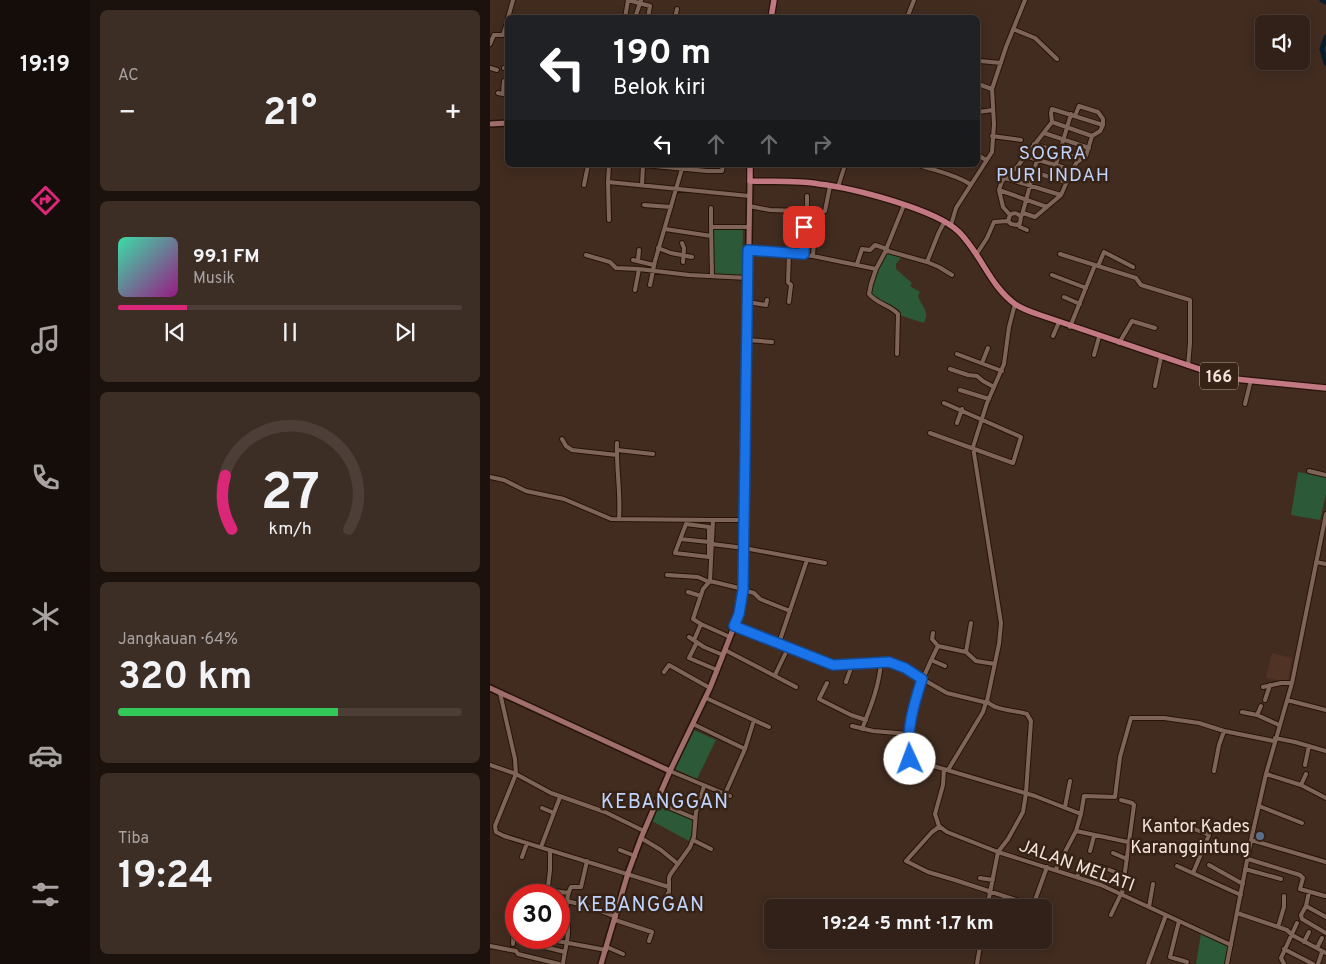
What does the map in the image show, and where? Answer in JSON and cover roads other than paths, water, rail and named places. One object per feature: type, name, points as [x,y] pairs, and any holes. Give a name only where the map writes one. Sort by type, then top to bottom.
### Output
[{"type":"main road","points":[[772,15],[774,0]]},
{"type":"main road","points":[[750,167],[750,181]]},
{"type":"main road","name":"166","points":[[750,181],[797,182],[838,187],[904,205],[948,223],[957,230],[1000,290],[1015,304],[1070,327],[1221,376],[1326,388]]},
{"type":"street","points":[[509,15],[513,0]]},
{"type":"street","points":[[626,15],[628,0],[651,6],[650,15]]},
{"type":"street","points":[[908,15],[914,0]]},
{"type":"street","points":[[927,262],[939,232],[948,223],[970,184],[992,152],[994,124],[992,89],[1006,47],[1026,0]]},
{"type":"street","points":[[636,15],[640,2]]},
{"type":"street","points":[[676,15],[677,9]]},
{"type":"street","points":[[490,44],[492,34],[503,35],[505,29]]},
{"type":"street","points":[[1014,29],[1035,38],[1057,59]]},
{"type":"street","points":[[980,60],[1001,63]]},
{"type":"street","points":[[490,68],[497,70]]},
{"type":"street","points":[[503,94],[505,81]]},
{"type":"street","points":[[980,85],[992,89]]},
{"type":"street","points":[[1023,213],[1035,217],[1061,195],[1072,170],[1086,156],[1092,136],[1100,131],[1103,125],[1103,119],[1100,114],[1089,108],[1079,106],[1076,116]]},
{"type":"street","points":[[980,112],[993,110]]},
{"type":"street","points":[[1010,215],[1000,201],[998,190],[1002,181],[1017,167],[1052,122],[1051,110],[1103,125]]},
{"type":"street","points":[[1052,178],[1070,114]]},
{"type":"street","points":[[1052,122],[1092,136]]},
{"type":"street","points":[[490,124],[505,124]]},
{"type":"street","points":[[1044,133],[1089,148]]},
{"type":"street","points":[[992,136],[1022,140]]},
{"type":"street","points":[[1034,144],[1081,159]]},
{"type":"street","points":[[980,156],[986,160]]},
{"type":"street","points":[[1025,156],[1072,170]]},
{"type":"street","points":[[1019,224],[1037,160]]},
{"type":"street","points":[[584,185],[588,167]]},
{"type":"street","points":[[609,167],[609,220]]},
{"type":"street","points":[[642,185],[644,167]]},
{"type":"street","points":[[650,285],[658,248],[683,167],[721,171],[723,167]]},
{"type":"street","points":[[838,187],[845,167]]},
{"type":"street","points":[[925,167],[953,175],[970,184]]},
{"type":"street","points":[[1017,167],[1066,182]]},
{"type":"street","points":[[1005,178],[1061,195]]},
{"type":"street","points":[[601,964],[628,874],[644,831],[670,771],[706,698],[739,614],[743,590],[748,340],[748,206],[750,181]]},
{"type":"street","points":[[608,182],[749,196]]},
{"type":"street","points":[[813,256],[816,214],[825,211],[830,186]]},
{"type":"street","points":[[998,190],[1047,207]]},
{"type":"street","points":[[804,254],[803,231],[807,216],[807,196]]},
{"type":"street","points":[[644,205],[671,207]]},
{"type":"street","points":[[897,354],[898,314],[893,309],[874,300],[869,294],[876,268],[886,251],[904,205]]},
{"type":"street","points":[[748,206],[770,210],[799,211]]},
{"type":"street","points":[[711,208],[712,276]]},
{"type":"street","points":[[1010,215],[1018,213],[1021,218]]},
{"type":"street","points":[[1008,221],[1010,215]]},
{"type":"street","points":[[788,302],[792,285],[788,282],[794,218]]},
{"type":"street","points":[[977,256],[994,222],[1008,221],[1013,225],[1019,224]]},
{"type":"street","points":[[1019,224],[1020,227],[1027,230]]},
{"type":"street","points":[[712,226],[749,227]]},
{"type":"street","points":[[665,229],[711,236]]},
{"type":"street","points":[[682,243],[684,248],[683,262]]},
{"type":"street","points":[[858,264],[861,250],[870,250],[875,246],[886,251],[927,262],[952,275]]},
{"type":"street","points":[[658,248],[671,254],[692,257]]},
{"type":"street","points":[[639,250],[636,261],[654,265]]},
{"type":"street","points":[[748,250],[804,254],[876,268]]},
{"type":"street","points":[[1070,327],[1096,265],[1104,252],[1133,267]]},
{"type":"street","points":[[1060,254],[1136,278],[1141,285],[1190,300],[1188,366]]},
{"type":"street","points":[[586,256],[610,262],[615,268],[639,268],[748,278]]},
{"type":"street","points":[[635,290],[639,268]]},
{"type":"street","points":[[1052,275],[1086,288]]},
{"type":"street","points":[[1064,296],[1080,304]]},
{"type":"street","points":[[748,302],[766,305],[768,300]]},
{"type":"street","points":[[1013,899],[928,872],[906,861],[938,825],[935,812],[946,770],[983,712],[987,703],[995,664],[1001,623],[973,448],[989,399],[1002,371],[1006,356],[1011,314],[1015,304]]},
{"type":"street","points":[[1118,343],[1132,321],[1155,328]]},
{"type":"street","points":[[1053,336],[1058,322]]},
{"type":"street","points":[[1094,354],[1099,337]]},
{"type":"street","points":[[748,340],[772,342]]},
{"type":"street","points":[[982,363],[988,348]]},
{"type":"street","points":[[957,354],[1002,371]]},
{"type":"street","points":[[1155,386],[1161,357]]},
{"type":"street","points":[[950,369],[976,376],[994,387]]},
{"type":"street","points":[[1246,404],[1251,380]]},
{"type":"street","points":[[960,390],[989,399]]},
{"type":"street","points":[[930,433],[1013,463],[1021,439],[1020,436],[944,403]]},
{"type":"street","points":[[957,422],[962,410]]},
{"type":"street","points":[[562,439],[566,446],[572,450],[653,454]]},
{"type":"street","points":[[617,443],[617,475],[620,489],[619,519]]},
{"type":"street","points":[[1309,471],[1326,475]]},
{"type":"street","points":[[490,477],[504,480],[526,491],[551,495],[611,518],[744,520]]},
{"type":"street","points":[[1227,964],[1251,840],[1266,774],[1292,683],[1326,514]]},
{"type":"street","points":[[693,520],[693,525]]},
{"type":"street","points":[[712,520],[710,543],[709,557],[674,553],[686,524],[709,527],[710,543],[709,582],[701,596],[693,619],[730,637]]},
{"type":"street","points":[[680,539],[744,548],[825,564]]},
{"type":"street","points":[[779,643],[806,560]]},
{"type":"street","points":[[1316,562],[1326,564]]},
{"type":"street","points":[[668,574],[698,577],[709,582],[743,590],[790,611]]},
{"type":"street","points":[[688,592],[701,596]]},
{"type":"street","points":[[966,652],[971,623]]},
{"type":"street","points":[[702,624],[689,658],[717,670]]},
{"type":"street","points":[[734,626],[789,646],[833,665],[881,662],[898,665],[947,693],[1024,713],[1031,718],[1023,812],[998,852],[989,899]]},
{"type":"street","points":[[933,633],[932,639],[938,646],[966,652],[976,661],[995,664]]},
{"type":"street","points":[[689,637],[695,642],[724,652],[796,688]]},
{"type":"street","points":[[774,676],[789,646]]},
{"type":"street","points":[[938,646],[917,694],[909,734],[910,760],[1026,793],[1081,814]]},
{"type":"street","points":[[931,660],[945,666]]},
{"type":"street","points":[[862,729],[877,688],[881,662]]},
{"type":"street","points":[[664,672],[668,665],[710,688]]},
{"type":"street","points":[[846,682],[852,665]]},
{"type":"street","points":[[827,683],[819,699],[851,715],[866,720]]},
{"type":"street","points":[[1263,687],[1281,683],[1292,683]]},
{"type":"street","points":[[1265,700],[1270,685]]},
{"type":"street","points":[[490,688],[670,771],[730,796]]},
{"type":"street","points":[[500,693],[516,759],[516,774],[495,830],[498,834],[669,887]]},
{"type":"street","points":[[706,698],[769,727]]},
{"type":"street","points":[[1287,700],[1326,710]]},
{"type":"street","points":[[1257,715],[1261,706]]},
{"type":"street","points":[[1242,712],[1257,715],[1279,725]]},
{"type":"street","points":[[1056,869],[1076,831],[1084,796],[1114,797],[1120,757],[1131,718],[1164,718],[1198,723],[1224,731],[1310,746],[1326,751]]},
{"type":"street","points":[[725,794],[745,749],[754,720]]},
{"type":"street","points":[[693,724],[745,749]]},
{"type":"street","points":[[852,726],[862,729],[909,734]]},
{"type":"street","points":[[1214,771],[1224,731]]},
{"type":"street","points":[[1239,742],[1240,734]]},
{"type":"street","points":[[1305,765],[1310,746]]},
{"type":"street","points":[[490,765],[516,774],[560,797],[605,812],[644,831]]},
{"type":"street","points":[[1266,774],[1301,785],[1326,798]]},
{"type":"street","points":[[1301,785],[1306,774]]},
{"type":"street","points":[[1065,807],[1070,781]]},
{"type":"street","points":[[658,908],[669,892],[669,878],[686,854],[693,840],[694,818],[704,786]]},
{"type":"street","points":[[541,847],[560,797]]},
{"type":"street","points":[[1111,915],[1121,894],[1125,876],[1134,805],[1121,800]]},
{"type":"street","points":[[656,802],[694,818]]},
{"type":"street","points":[[1259,806],[1302,823]]},
{"type":"street","points":[[542,808],[554,812]]},
{"type":"street","name":"JALAN MELATI","points":[[938,825],[955,836],[998,852],[1056,869],[1121,894],[1231,945]]},
{"type":"street","points":[[1187,826],[1209,835],[1193,873]]},
{"type":"street","points":[[1076,831],[1128,842]]},
{"type":"street","points":[[1090,851],[1094,836]]},
{"type":"street","points":[[642,838],[678,864]]},
{"type":"street","points":[[693,840],[711,850]]},
{"type":"street","points":[[1251,840],[1326,862]]},
{"type":"street","points":[[522,857],[527,843]]},
{"type":"street","points":[[548,884],[550,850]]},
{"type":"street","points":[[620,850],[635,856]]},
{"type":"street","points":[[1113,853],[1127,859]]},
{"type":"street","points":[[1248,859],[1300,875],[1303,878],[1300,889],[1325,896]]},
{"type":"street","points":[[570,889],[571,887],[580,887],[587,861]]},
{"type":"street","points":[[1078,877],[1083,864],[1101,867],[1125,876]]},
{"type":"street","points":[[1209,865],[1242,884]]},
{"type":"street","points":[[1177,866],[1240,895]]},
{"type":"street","points":[[1035,899],[1047,867]]},
{"type":"street","points":[[1245,869],[1280,879]]},
{"type":"street","points":[[980,878],[992,880]]},
{"type":"street","points":[[1149,907],[1153,884]]},
{"type":"street","points":[[1309,892],[1306,906],[1301,915],[1302,919],[1326,933]]},
{"type":"street","points":[[1278,927],[1284,907],[1284,896]]},
{"type":"street","points":[[570,902],[587,906],[615,919],[652,932],[649,941]]},
{"type":"street","points":[[1306,906],[1325,915]]},
{"type":"street","points":[[1237,912],[1288,930],[1292,935],[1324,952],[1318,964]]},
{"type":"street","points":[[1148,964],[1166,915]]},
{"type":"street","points":[[1179,921],[1170,957],[1187,962]]},
{"type":"street","points":[[1284,964],[1281,958],[1297,924]]},
{"type":"street","points":[[1304,942],[1309,932]]},
{"type":"street","points":[[1317,948],[1322,938]]},
{"type":"street","points":[[570,944],[606,949],[622,954]]},
{"type":"street","points":[[490,946],[516,951],[518,954],[559,964]]},
{"type":"street","points":[[553,949],[565,952]]},
{"type":"street","points":[[563,964],[565,949]]},
{"type":"street","points":[[977,964],[980,949]]},
{"type":"street","points":[[1284,949],[1313,964]]},
{"type":"waterway","points":[[1322,0],[1326,2]]},
{"type":"waterway","points":[[1326,37],[1322,49],[1326,63]]},
{"type":"place","name":"Kantor Kades Karanggintung","points":[[1260,836]]},
{"type":"district","name":"SOGRA PURI INDAH","points":[[1053,163]]},
{"type":"district","name":"KEBANGGAN","points":[[665,801]]},
{"type":"district","name":"KEBANGGAN","points":[[641,904]]}]
